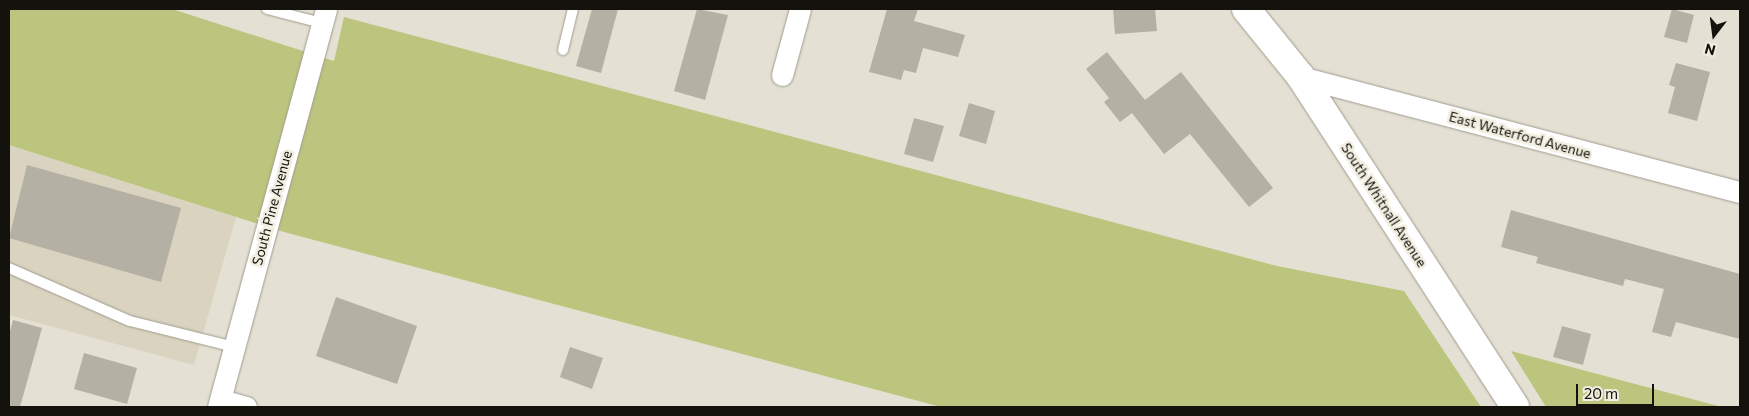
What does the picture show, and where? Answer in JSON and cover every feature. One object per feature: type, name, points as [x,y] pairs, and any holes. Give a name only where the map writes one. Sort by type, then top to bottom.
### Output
[{"type":"street","points":[[782,75],[800,9]]},
{"type":"street","name":"South Whitnall Avenue","points":[[1246,9],[1300,77],[1515,407]]},
{"type":"street","name":"South Pine Avenue","points":[[219,404],[324,16]]},
{"type":"street","name":"East Waterford Avenue","points":[[1300,77],[1740,192]]},
{"type":"street","points":[[219,404],[246,407]]},
{"type":"lane","points":[[267,9],[324,16]]},
{"type":"lane","points":[[563,50],[573,9]]},
{"type":"lane","points":[[9,268],[130,321],[234,347]]},
{"type":"shaded area","points":[[9,145],[236,217],[194,365],[9,315]]},
{"type":"green space","points":[[9,9],[172,9],[334,61],[344,17],[1277,266],[1404,291],[1481,407],[941,407],[284,232],[9,145]]},
{"type":"green space","points":[[1511,351],[1722,407],[1546,407]]},
{"type":"building","points":[[592,9],[618,9],[601,73],[576,66]]},
{"type":"building","points":[[697,9],[728,15],[705,100],[674,91]]},
{"type":"building","points":[[887,9],[918,9],[914,21],[965,35],[958,57],[923,48],[916,73],[904,70],[901,80],[869,72]]},
{"type":"building","points":[[1113,9],[1155,9],[1157,31],[1115,34]]},
{"type":"building","points":[[1672,9],[1694,15],[1687,43],[1664,37]]},
{"type":"building","points":[[1107,52],[1145,100],[1181,72],[1273,188],[1249,207],[1190,134],[1164,154],[1132,113],[1120,122],[1104,102],[1109,98],[1086,69]]},
{"type":"building","points":[[1676,63],[1710,72],[1697,121],[1668,113],[1675,87],[1669,85]]},
{"type":"building","points":[[969,103],[995,111],[986,144],[959,136]]},
{"type":"building","points":[[914,118],[944,126],[933,162],[904,154]]},
{"type":"building","points":[[27,165],[181,208],[161,282],[9,238]]},
{"type":"building","points":[[1511,210],[1740,274],[1740,339],[1676,322],[1671,337],[1652,332],[1664,289],[1625,279],[1623,286],[1536,263],[1538,257],[1501,247]]},
{"type":"building","points":[[336,297],[417,326],[397,384],[316,356]]},
{"type":"building","points":[[13,320],[42,328],[20,407],[9,407],[9,335]]},
{"type":"building","points":[[1562,326],[1591,334],[1583,365],[1553,357]]},
{"type":"building","points":[[570,347],[603,358],[592,389],[560,377]]},
{"type":"building","points":[[84,353],[137,368],[127,404],[74,389]]}]
